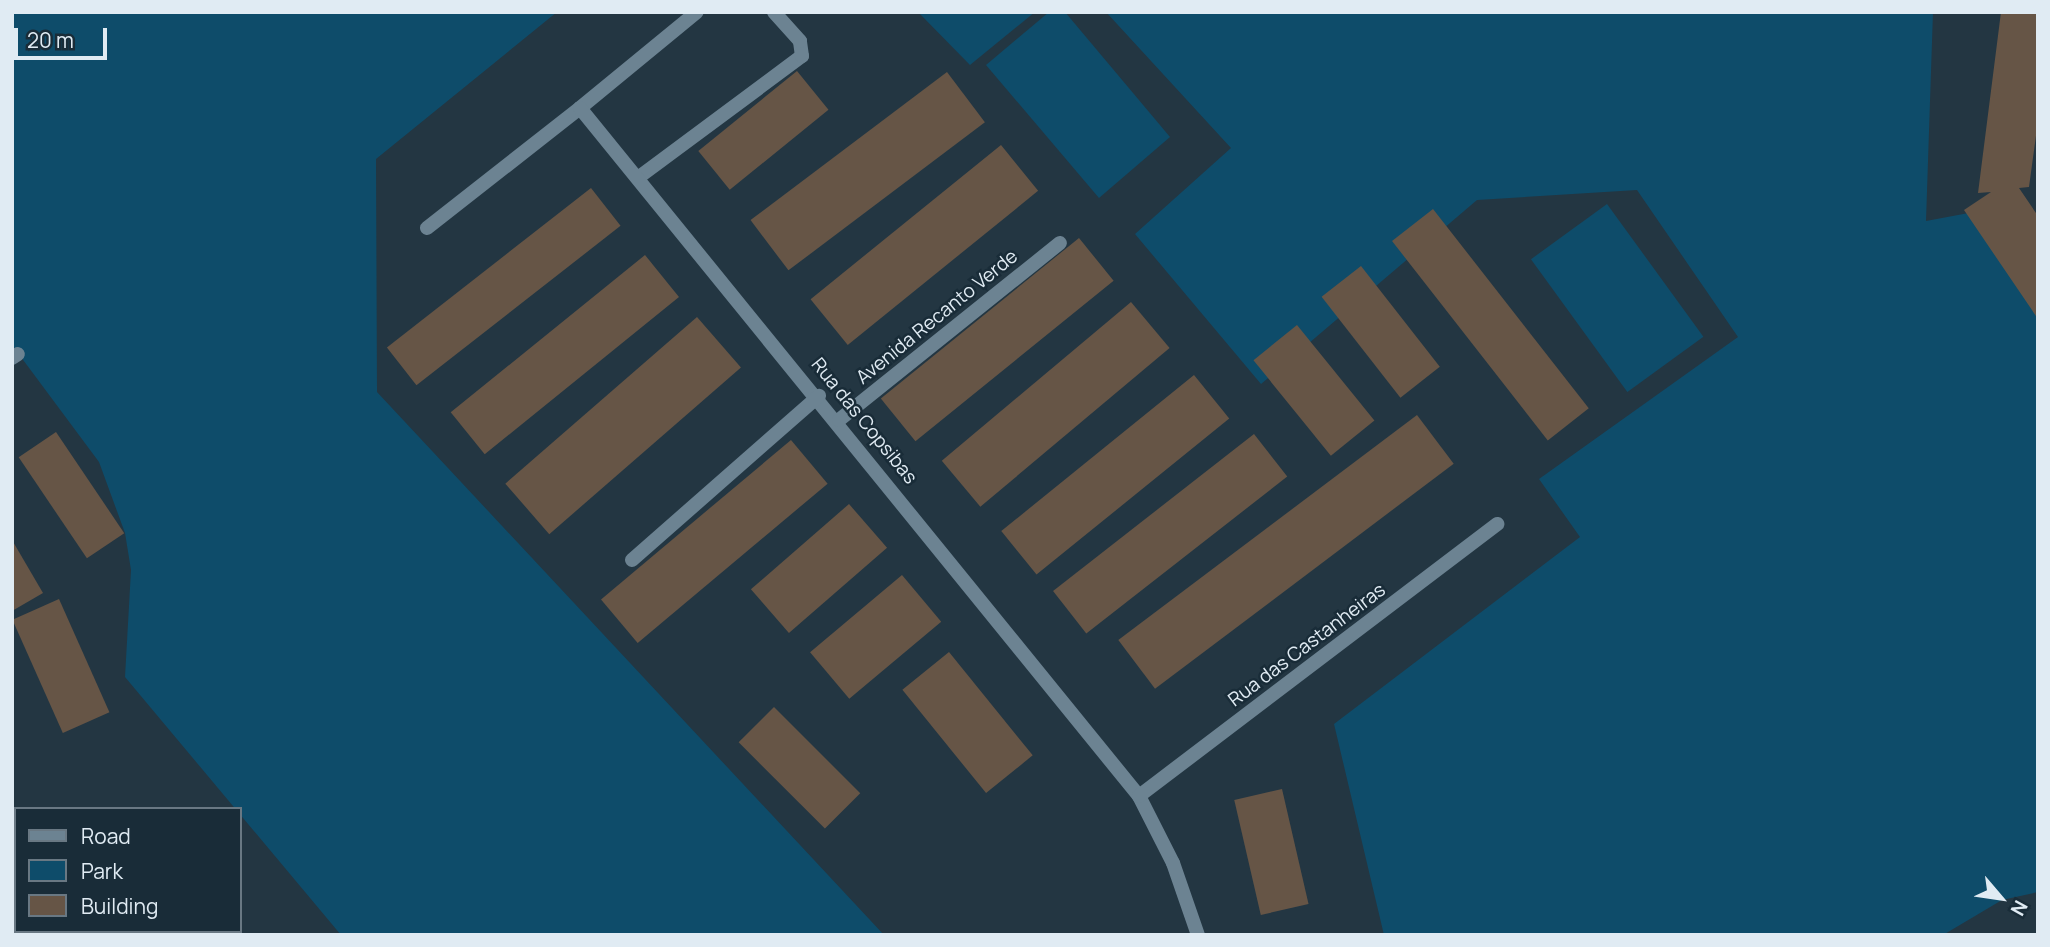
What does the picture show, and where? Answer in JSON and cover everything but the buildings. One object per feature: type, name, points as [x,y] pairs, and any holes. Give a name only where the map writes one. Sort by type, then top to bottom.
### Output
[{"type":"street","points":[[427,228],[697,12]]},
{"type":"street","points":[[639,177],[802,56],[800,41],[774,12]]},
{"type":"street","name":"Rua das Copsibas","points":[[580,108],[839,420],[1139,796],[1173,863],[1198,935]]},
{"type":"street","name":"Avenida Recanto Verde","points":[[839,420],[1060,243]]},
{"type":"street","points":[[632,560],[819,396]]},
{"type":"street","name":"Rua das Castanheiras","points":[[1139,796],[1497,524]]},
{"type":"green space","points":[[12,12],[557,12],[376,159],[377,392],[884,935],[341,935],[242,817],[242,807],[234,807],[125,677],[131,570],[125,533],[99,462],[12,345]]},
{"type":"green space","points":[[918,12],[1035,12],[970,65]]},
{"type":"green space","points":[[1049,12],[1065,12],[1170,137],[1099,198],[986,65]]},
{"type":"green space","points":[[1106,12],[1933,12],[1926,221],[1974,212],[2038,318],[2038,892],[2002,900],[1943,935],[1384,935],[1334,724],[1580,537],[1539,479],[1738,337],[1637,190],[1477,200],[1261,384],[1135,234],[1231,148]]},
{"type":"green space","points":[[1607,204],[1703,337],[1627,392],[1531,259]]}]
